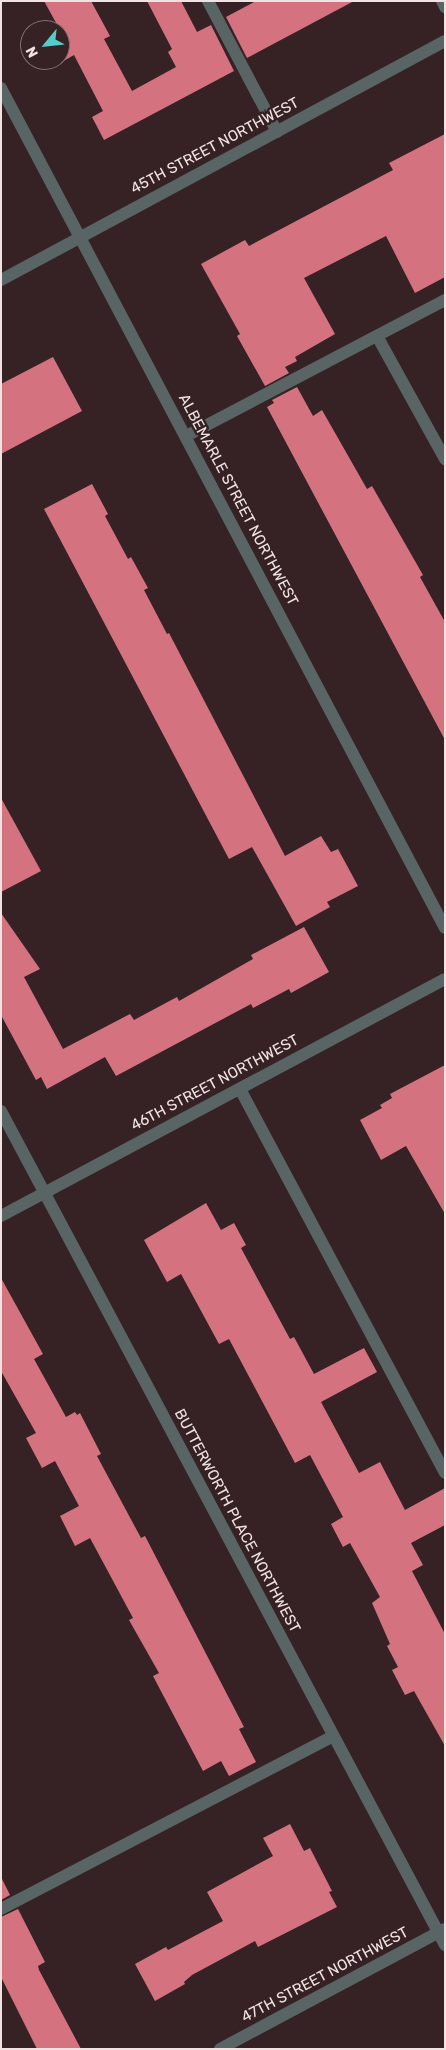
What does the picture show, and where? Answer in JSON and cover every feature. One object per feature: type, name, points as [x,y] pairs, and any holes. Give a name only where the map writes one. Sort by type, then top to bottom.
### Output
[{"type":"street","points":[[208,1],[277,132]]},
{"type":"street","points":[[442,1],[445,7]]},
{"type":"street","name":"45TH STREET NORTHWEST","points":[[1,280],[445,41]]},
{"type":"street","name":"ALBEMARLE STREET NORTHWEST","points":[[1,88],[445,928]]},
{"type":"street","points":[[186,436],[445,300]]},
{"type":"street","points":[[377,336],[445,459]]},
{"type":"street","name":"46TH STREET NORTHWEST","points":[[1,1216],[445,979]]},
{"type":"street","points":[[240,1089],[445,1473]]},
{"type":"street","name":"BUTTERWORTH PLACE NORTHWEST","points":[[1,1111],[333,1736],[441,1931],[445,1945]]},
{"type":"street","points":[[1,1909],[333,1736]]},
{"type":"street","name":"47TH STREET NORTHWEST","points":[[220,2049],[441,1931]]},
{"type":"building","points":[[44,1],[91,1],[110,36],[104,39],[132,91],[176,67],[168,52],[172,49],[147,1],[181,1],[197,32],[211,25],[234,71],[104,140],[92,117],[103,111],[74,55],[70,57],[70,20],[54,20]]},
{"type":"building","points":[[256,1],[354,1],[247,58],[226,17]]},
{"type":"building","points":[[445,134],[445,277],[415,293],[386,236],[304,278],[335,334],[295,357],[297,361],[285,367],[289,373],[265,386],[237,336],[240,334],[201,264],[245,240],[249,246],[393,170],[389,163]]},
{"type":"building","points":[[53,357],[82,411],[1,454],[1,384]]},
{"type":"building","points":[[297,387],[313,416],[322,410],[367,489],[372,486],[423,575],[420,577],[445,622],[445,740],[267,407],[274,403],[272,400]]},
{"type":"building","points":[[92,484],[108,514],[105,516],[128,559],[131,557],[148,588],[144,590],[167,634],[169,633],[285,856],[321,836],[331,852],[338,849],[358,886],[327,902],[330,907],[296,926],[252,847],[229,859],[44,509]]},
{"type":"building","points":[[1,798],[41,871],[1,892]]},
{"type":"building","points":[[1,913],[40,969],[24,977],[63,1049],[130,1014],[134,1020],[177,997],[179,1001],[253,959],[251,955],[304,927],[329,972],[291,993],[289,989],[253,1008],[251,1004],[116,1076],[105,1057],[47,1089],[41,1077],[36,1080],[1,1015]]},
{"type":"building","points":[[445,1065],[445,1214],[406,1146],[381,1160],[360,1120],[382,1108],[380,1105],[392,1098],[390,1094]]},
{"type":"building","points":[[206,1203],[221,1230],[234,1223],[246,1245],[241,1248],[290,1339],[294,1337],[314,1374],[364,1348],[377,1372],[321,1402],[359,1473],[380,1462],[405,1510],[445,1488],[445,1525],[411,1543],[423,1565],[412,1571],[445,1634],[445,1746],[414,1691],[405,1695],[392,1670],[398,1667],[387,1646],[390,1644],[372,1603],[380,1597],[350,1543],[343,1547],[331,1524],[343,1517],[310,1455],[295,1463],[229,1339],[219,1344],[181,1274],[167,1282],[144,1240]]},
{"type":"building","points":[[1,1278],[43,1354],[34,1359],[66,1417],[75,1412],[77,1415],[80,1413],[101,1454],[97,1456],[141,1538],[145,1536],[244,1727],[239,1729],[256,1762],[229,1776],[221,1761],[203,1771],[153,1676],[159,1673],[129,1620],[133,1618],[90,1538],[75,1546],[60,1516],[79,1506],[55,1461],[42,1468],[26,1438],[36,1433],[1,1371]]},
{"type":"building","points":[[290,1824],[304,1851],[310,1848],[332,1891],[329,1892],[337,1907],[258,1947],[255,1941],[192,1975],[184,1982],[185,1984],[155,2001],[135,1964],[166,1947],[168,1950],[223,1921],[207,1892],[273,1856],[263,1838]]},
{"type":"building","points":[[1,1877],[10,1895],[1,1900]]},
{"type":"building","points":[[18,1909],[45,1962],[38,1966],[39,1970],[81,2049],[37,2049],[1,1977],[1,1917]]}]
